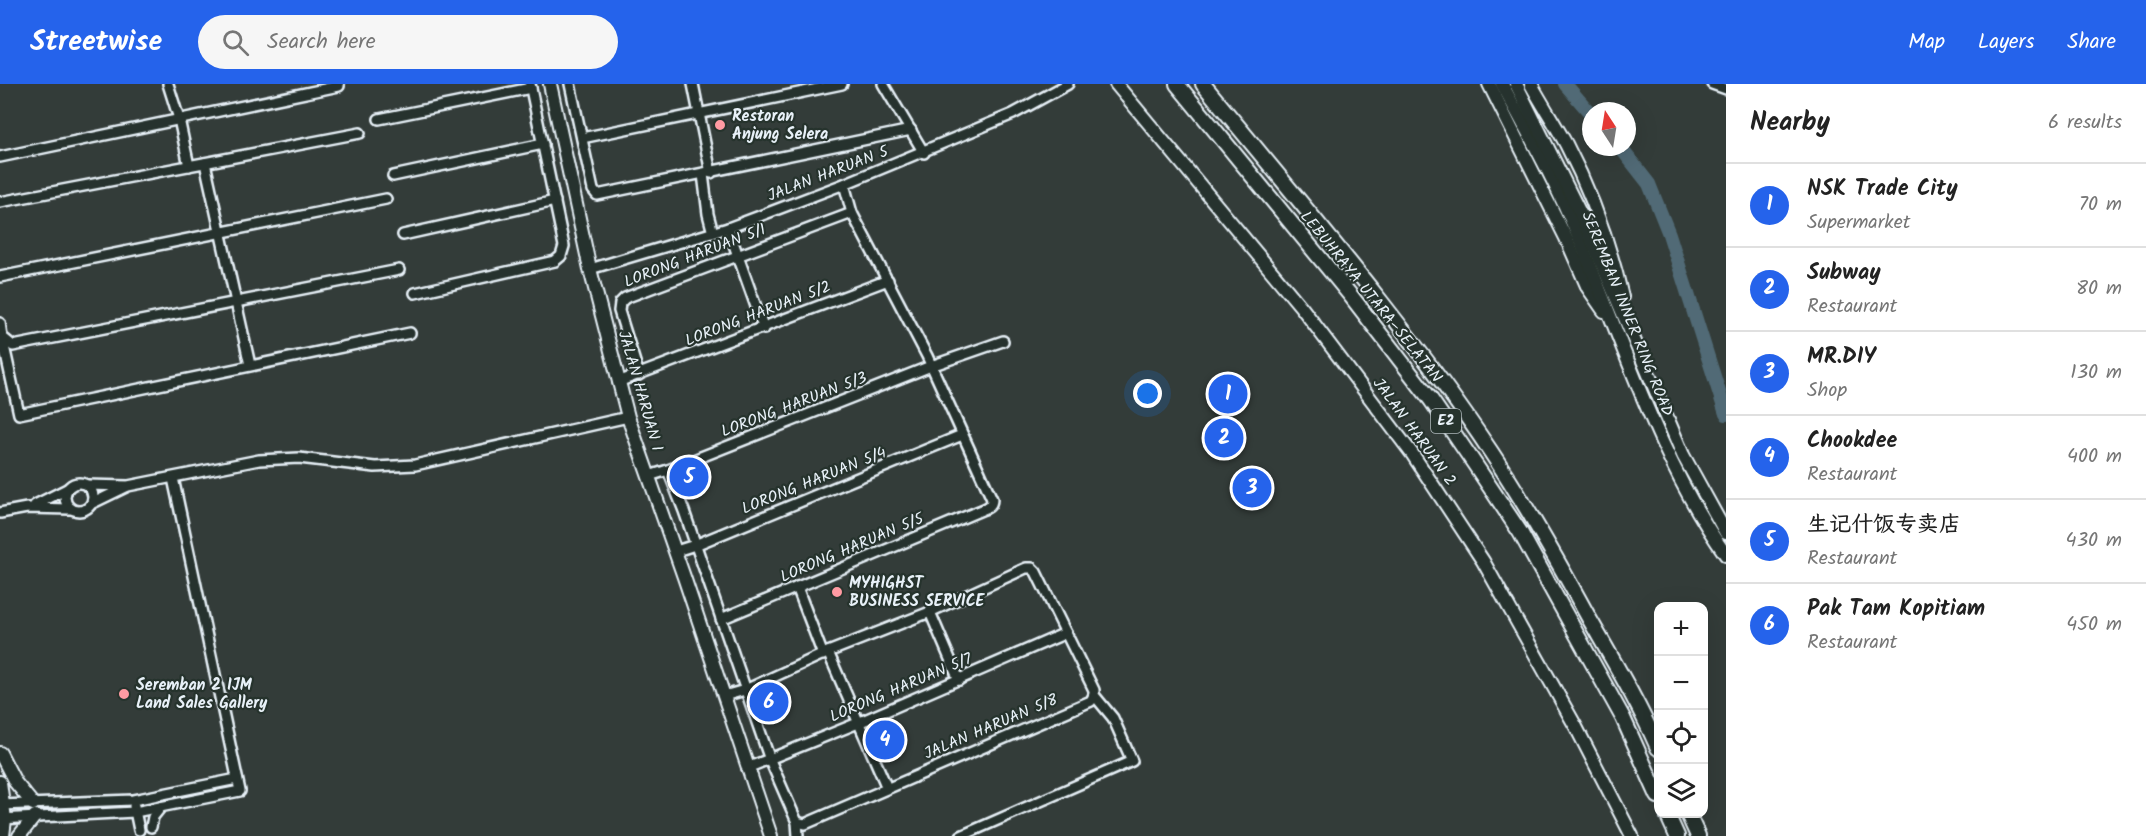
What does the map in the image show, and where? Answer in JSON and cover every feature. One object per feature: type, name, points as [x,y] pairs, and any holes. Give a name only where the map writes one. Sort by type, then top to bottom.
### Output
[{"type":"highway","name":"LEBUHRAYA UTARA–SELATAN","points":[[1177,84],[1358,306],[1431,400],[1476,466],[1520,532],[1618,708],[1654,785]]},
{"type":"highway","name":"LEBUHRAYA UTARA–SELATAN","points":[[1203,84],[1368,286],[1450,393],[1535,520],[1643,713],[1654,737]]},
{"type":"highway","points":[[1668,818],[1677,836]]},
{"type":"highway","points":[[1690,818],[1698,836]]},
{"type":"main road","name":"JALAN HARUAN 1","points":[[550,84],[590,269],[628,417],[676,551],[771,836]]},
{"type":"main road","name":"JALAN HARUAN 2","points":[[1116,84],[1302,308],[1413,455],[1483,561],[1576,727],[1632,836]]},
{"type":"main road","points":[[1489,84],[1588,288],[1615,327]]},
{"type":"main road","name":"SEREMBAN INNER RING ROAD","points":[[1502,84],[1563,203],[1668,453],[1711,534],[1726,555]]},
{"type":"main road","name":"SEREMBAN INNER RING ROAD","points":[[1516,84],[1582,217],[1683,455],[1726,533]]},
{"type":"main road","points":[[1531,84],[1566,143],[1581,177],[1607,241],[1627,320]]},
{"type":"main road","points":[[0,753],[15,782],[34,810],[19,836]]},
{"type":"main road","points":[[0,782],[3,836]]},
{"type":"street","points":[[168,84],[179,119],[189,166]]},
{"type":"street","points":[[570,84],[594,193],[602,195],[911,130]]},
{"type":"street","points":[[693,84],[700,114],[707,173],[708,214],[713,233]]},
{"type":"street","points":[[582,138],[842,84]]},
{"type":"street","points":[[883,84],[924,153]]},
{"type":"street","name":"JALAN HARUAN 5","points":[[590,269],[728,228],[844,184],[924,153],[1013,114],[1068,84]]},
{"type":"street","points":[[1712,84],[1726,89]]},
{"type":"street","points":[[0,157],[339,86]]},
{"type":"street","points":[[379,119],[531,86],[555,201],[564,246],[561,256],[555,261],[415,293]]},
{"type":"street","points":[[0,202],[360,133]]},
{"type":"street","points":[[393,176],[543,144]]},
{"type":"street","points":[[205,163],[250,366]]},
{"type":"street","points":[[844,184],[852,213],[931,366],[962,435]]},
{"type":"street","points":[[0,277],[386,199]]},
{"type":"street","points":[[403,235],[555,201]]},
{"type":"street","name":"LORONG HARUAN 5/1","points":[[639,375],[619,311],[620,303],[625,298],[852,213]]},
{"type":"street","points":[[728,228],[764,328]]},
{"type":"street","points":[[3,337],[12,346],[399,270]]},
{"type":"street","name":"LORONG HARUAN 5/2","points":[[618,382],[888,280]]},
{"type":"street","points":[[0,323],[19,414],[410,333]]},
{"type":"street","name":"LORONG HARUAN 5/3","points":[[649,476],[931,366],[1003,341]]},
{"type":"street","points":[[27,508],[74,484],[128,486],[281,457],[375,467],[415,465],[628,417]]},
{"type":"street","name":"LORONG HARUAN 5/5","points":[[721,619],[991,506],[992,499],[962,435]]},
{"type":"street","name":"LORONG HARUAN 5/4","points":[[676,551],[695,546],[962,435]]},
{"type":"street","points":[[668,470],[770,760],[797,822],[798,836]]},
{"type":"street","points":[[2,805],[34,810],[135,812],[240,791],[173,478]]},
{"type":"street","points":[[86,485],[92,491],[93,503]]},
{"type":"street","points":[[0,513],[27,508],[70,509],[83,512],[93,503],[128,486]]},
{"type":"street","points":[[67,489],[65,501],[70,509]]},
{"type":"street","points":[[724,696],[745,690],[826,653],[930,612],[1026,568],[1032,568],[1094,690],[1094,695],[1113,718],[1132,761],[960,836]]},
{"type":"street","points":[[797,587],[887,788]]},
{"type":"street","points":[[930,612],[959,680]]},
{"type":"street","name":"LORONG HARUAN 5/7","points":[[747,768],[858,723],[1066,633]]},
{"type":"street","name":"JALAN HARUAN 5/8","points":[[797,822],[805,824],[1090,700],[1094,695]]},
{"type":"street","points":[[2,819],[34,810],[146,799],[237,779]]},
{"type":"street","points":[[146,799],[148,810]]},
{"type":"street","points":[[118,813],[129,818],[139,830],[133,800]]},
{"type":"street","points":[[151,827],[153,817],[161,807]]},
{"type":"waterway","points":[[1565,84],[1582,104]]},
{"type":"waterway","points":[[1627,156],[1649,184],[1669,234],[1726,414]]},
{"type":"place","name":"Restoran Anjung Selera","points":[[720,125]]},
{"type":"place","name":"NSK Trade City","points":[[1228,394]]},
{"type":"place","name":"Subway","points":[[1224,438]]},
{"type":"place","name":"生记什饭专卖店","points":[[689,477]]},
{"type":"place","name":"MR.DIY","points":[[1252,488]]},
{"type":"place","name":"MYHIGHST BUSINESS SERVICE","points":[[837,592]]},
{"type":"place","name":"Seremban 2 IJM Land Sales Gallery","points":[[124,694]]},
{"type":"place","name":"Pak Tam Kopitiam","points":[[769,702]]},
{"type":"place","name":"Chookdee","points":[[885,740]]}]
